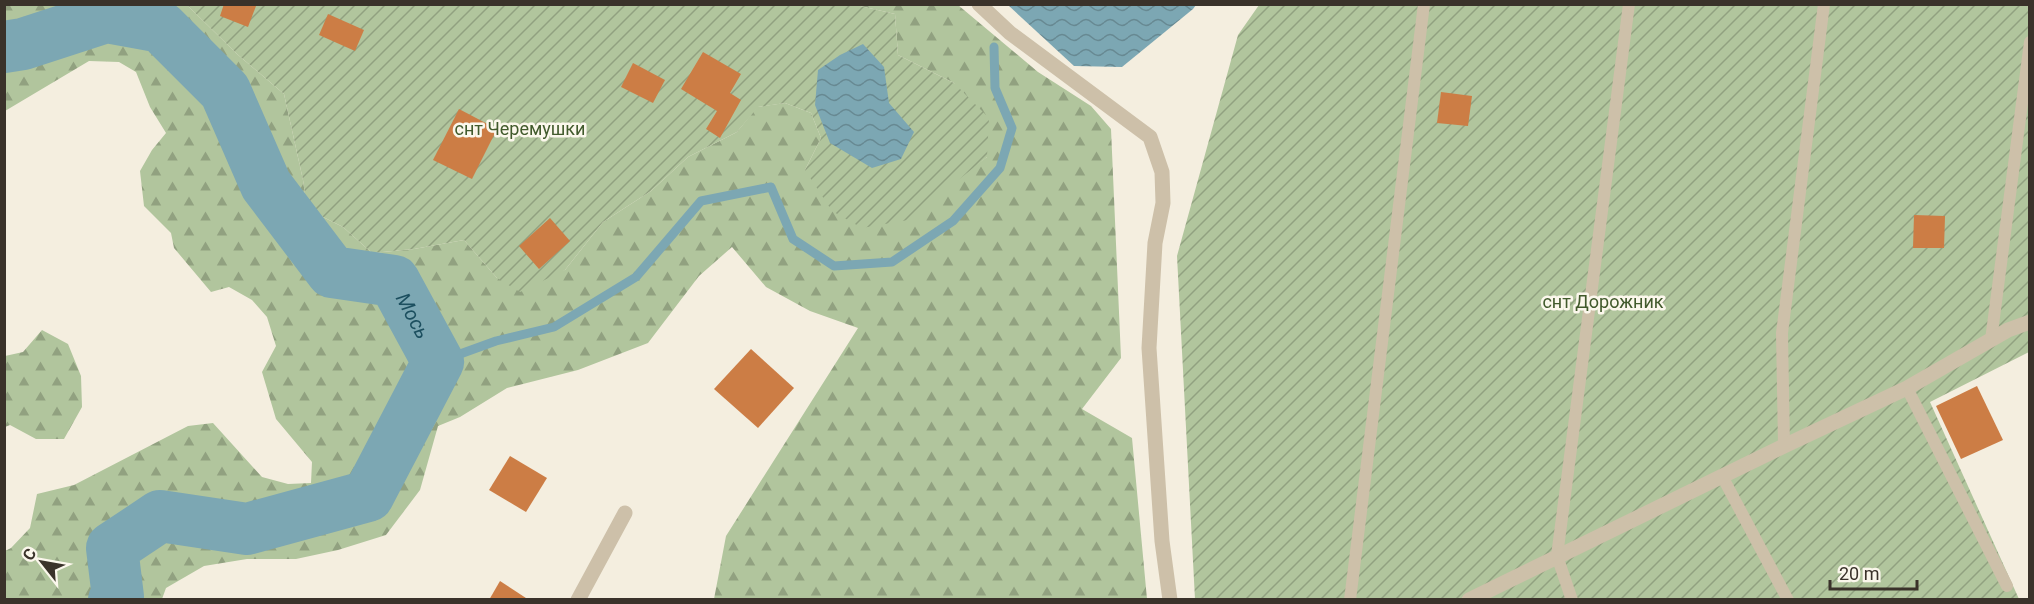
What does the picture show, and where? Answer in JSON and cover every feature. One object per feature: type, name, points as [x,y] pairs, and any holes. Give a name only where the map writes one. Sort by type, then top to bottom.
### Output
[{"type":"street","points":[[979,4],[1010,33],[1150,137],[1162,172],[1163,204],[1155,243],[1149,348],[1162,541],[1170,600]]},
{"type":"street","points":[[1469,600],[1907,388],[2008,330],[2030,322]]},
{"type":"street","points":[[578,600],[625,513]]},
{"type":"lane","points":[[1350,600],[1424,4]]},
{"type":"lane","points":[[1572,600],[1557,556],[1629,4]]},
{"type":"lane","points":[[1784,446],[1782,333],[1824,4]]},
{"type":"lane","points":[[1991,340],[2030,42]]},
{"type":"lane","points":[[1907,388],[2007,586]]},
{"type":"lane","points":[[1722,476],[1788,600]]},
{"type":"green space","points":[[5,5],[187,5],[237,54],[284,94],[307,209],[343,227],[372,253],[414,249],[464,240],[497,278],[565,270],[603,222],[651,191],[688,157],[737,132],[757,107],[785,103],[811,113],[821,138],[805,170],[947,186],[987,157],[954,83],[898,55],[895,14],[856,5],[958,5],[1038,72],[1091,106],[1111,129],[1121,358],[1082,409],[1132,438],[1147,599],[714,599],[726,536],[858,328],[810,311],[766,287],[732,247],[699,276],[648,343],[578,370],[507,388],[460,417],[438,426],[420,490],[386,535],[338,550],[296,559],[247,559],[204,566],[166,588],[162,599],[5,599],[5,551],[11,548],[30,528],[37,494],[74,485],[188,426],[213,423],[262,477],[288,484],[311,483],[312,462],[276,419],[262,372],[276,346],[267,317],[252,300],[229,287],[211,292],[174,248],[171,233],[144,206],[140,171],[152,150],[166,133],[150,107],[136,72],[119,62],[89,61],[5,111]]},
{"type":"green space","name":"снт Черемушки","points":[[187,5],[856,5],[895,14],[898,55],[954,83],[989,118],[987,157],[908,220],[862,228],[832,211],[805,170],[821,138],[811,113],[785,103],[758,107],[737,132],[688,157],[651,191],[603,222],[565,270],[520,292],[497,278],[464,240],[414,249],[372,253],[343,227],[307,209],[284,94],[237,54]]},
{"type":"green space","name":"снт Дорожник","points":[[1259,5],[2029,5],[2029,352],[1930,402],[2019,599],[1195,599],[1177,256],[1238,35]]},
{"type":"green space","points":[[42,330],[68,344],[81,376],[82,407],[64,439],[36,439],[10,425],[5,427],[5,356],[23,352]]},
{"type":"water","points":[[1008,5],[1196,5],[1122,67],[1074,66]]},
{"type":"water","points":[[863,44],[884,67],[889,103],[914,132],[901,159],[872,168],[830,143],[815,105],[818,70],[840,55]]},
{"type":"building","points":[[224,4],[256,6],[248,27],[220,16]]},
{"type":"building","points":[[328,14],[364,30],[355,51],[319,35]]},
{"type":"building","points":[[703,52],[741,74],[730,93],[741,100],[720,138],[706,129],[717,111],[681,89]]},
{"type":"building","points":[[633,63],[665,80],[653,103],[621,87]]},
{"type":"building","points":[[1441,92],[1472,96],[1468,126],[1437,123]]},
{"type":"building","points":[[459,109],[497,129],[472,179],[433,160]]},
{"type":"building","points":[[1914,215],[1945,216],[1944,248],[1913,248]]},
{"type":"building","points":[[550,218],[570,241],[539,269],[519,246]]},
{"type":"building","points":[[751,349],[794,388],[758,428],[714,389]]},
{"type":"building","points":[[1977,386],[2003,440],[1961,459],[1936,406]]},
{"type":"building","points":[[510,456],[547,478],[526,512],[489,490]]},
{"type":"building","points":[[500,581],[529,600],[489,600]]},
{"type":"waterway","name":"Мось","points":[[4,47],[23,44],[106,17],[161,27],[225,91],[266,185],[332,272],[394,281],[438,362],[368,496],[247,529],[160,516],[112,548],[118,597],[114,600]]},
{"type":"waterway","points":[[438,362],[496,341],[554,327],[636,277],[701,201],[771,187],[793,239],[834,266],[892,262],[953,221],[1000,168],[1012,128],[995,88],[994,47]]}]
